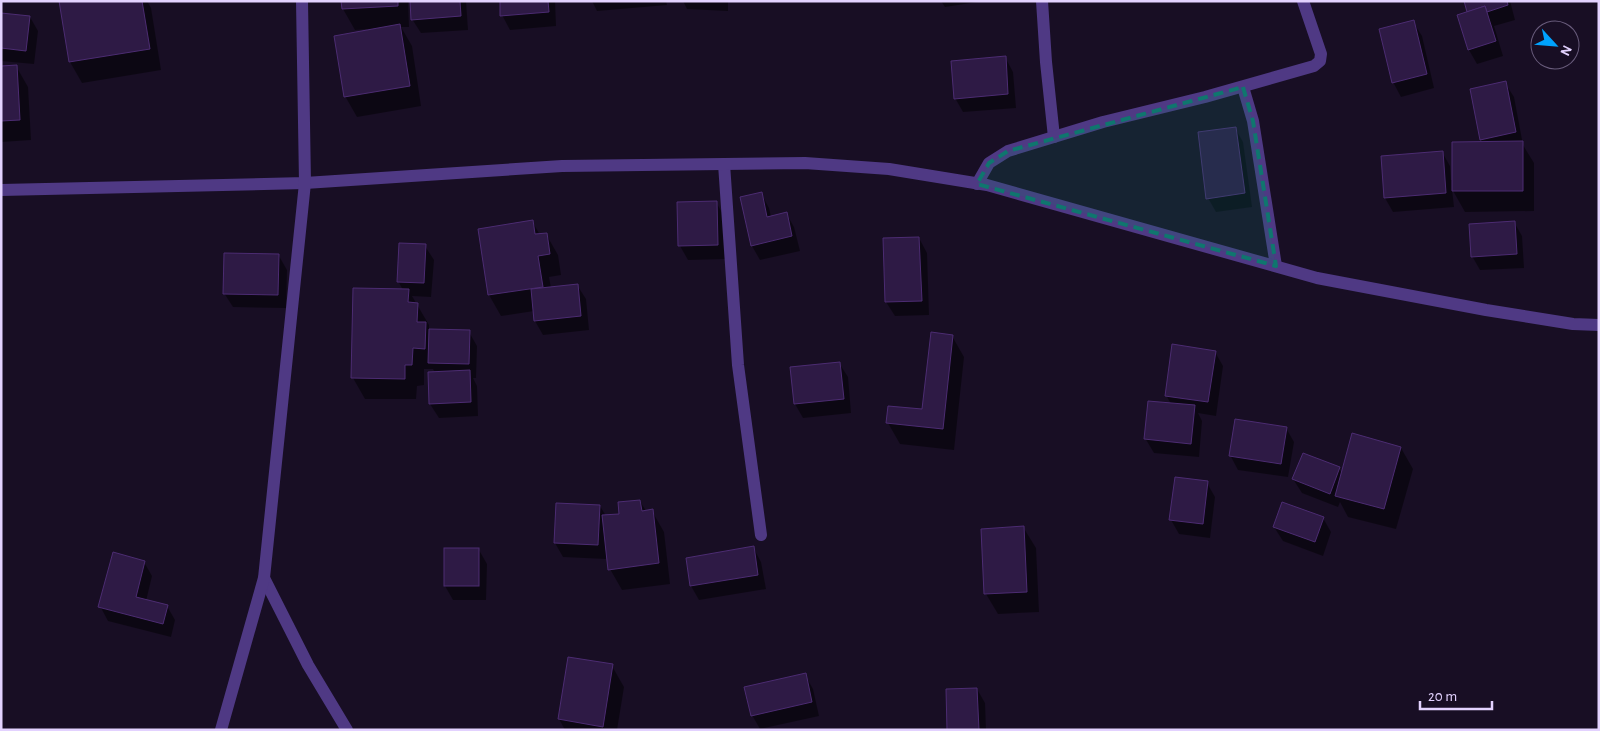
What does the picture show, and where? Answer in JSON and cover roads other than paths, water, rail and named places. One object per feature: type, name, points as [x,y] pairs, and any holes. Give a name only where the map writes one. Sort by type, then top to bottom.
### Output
[{"type":"street","points":[[221,730],[264,578],[305,183],[302,1]]},
{"type":"street","points":[[1042,1],[1054,137]]},
{"type":"street","points":[[977,184],[989,162],[1008,150],[1314,66],[1320,61],[1321,54],[1303,1]]},
{"type":"street","points":[[1243,86],[1253,121],[1276,266]]},
{"type":"street","points":[[1,190],[305,183],[562,166],[805,163],[889,169],[977,184],[1318,278],[1403,295],[1573,324],[1599,325]]},
{"type":"street","points":[[724,164],[738,365],[761,535]]},
{"type":"street","points":[[264,578],[308,665],[347,730]]}]
